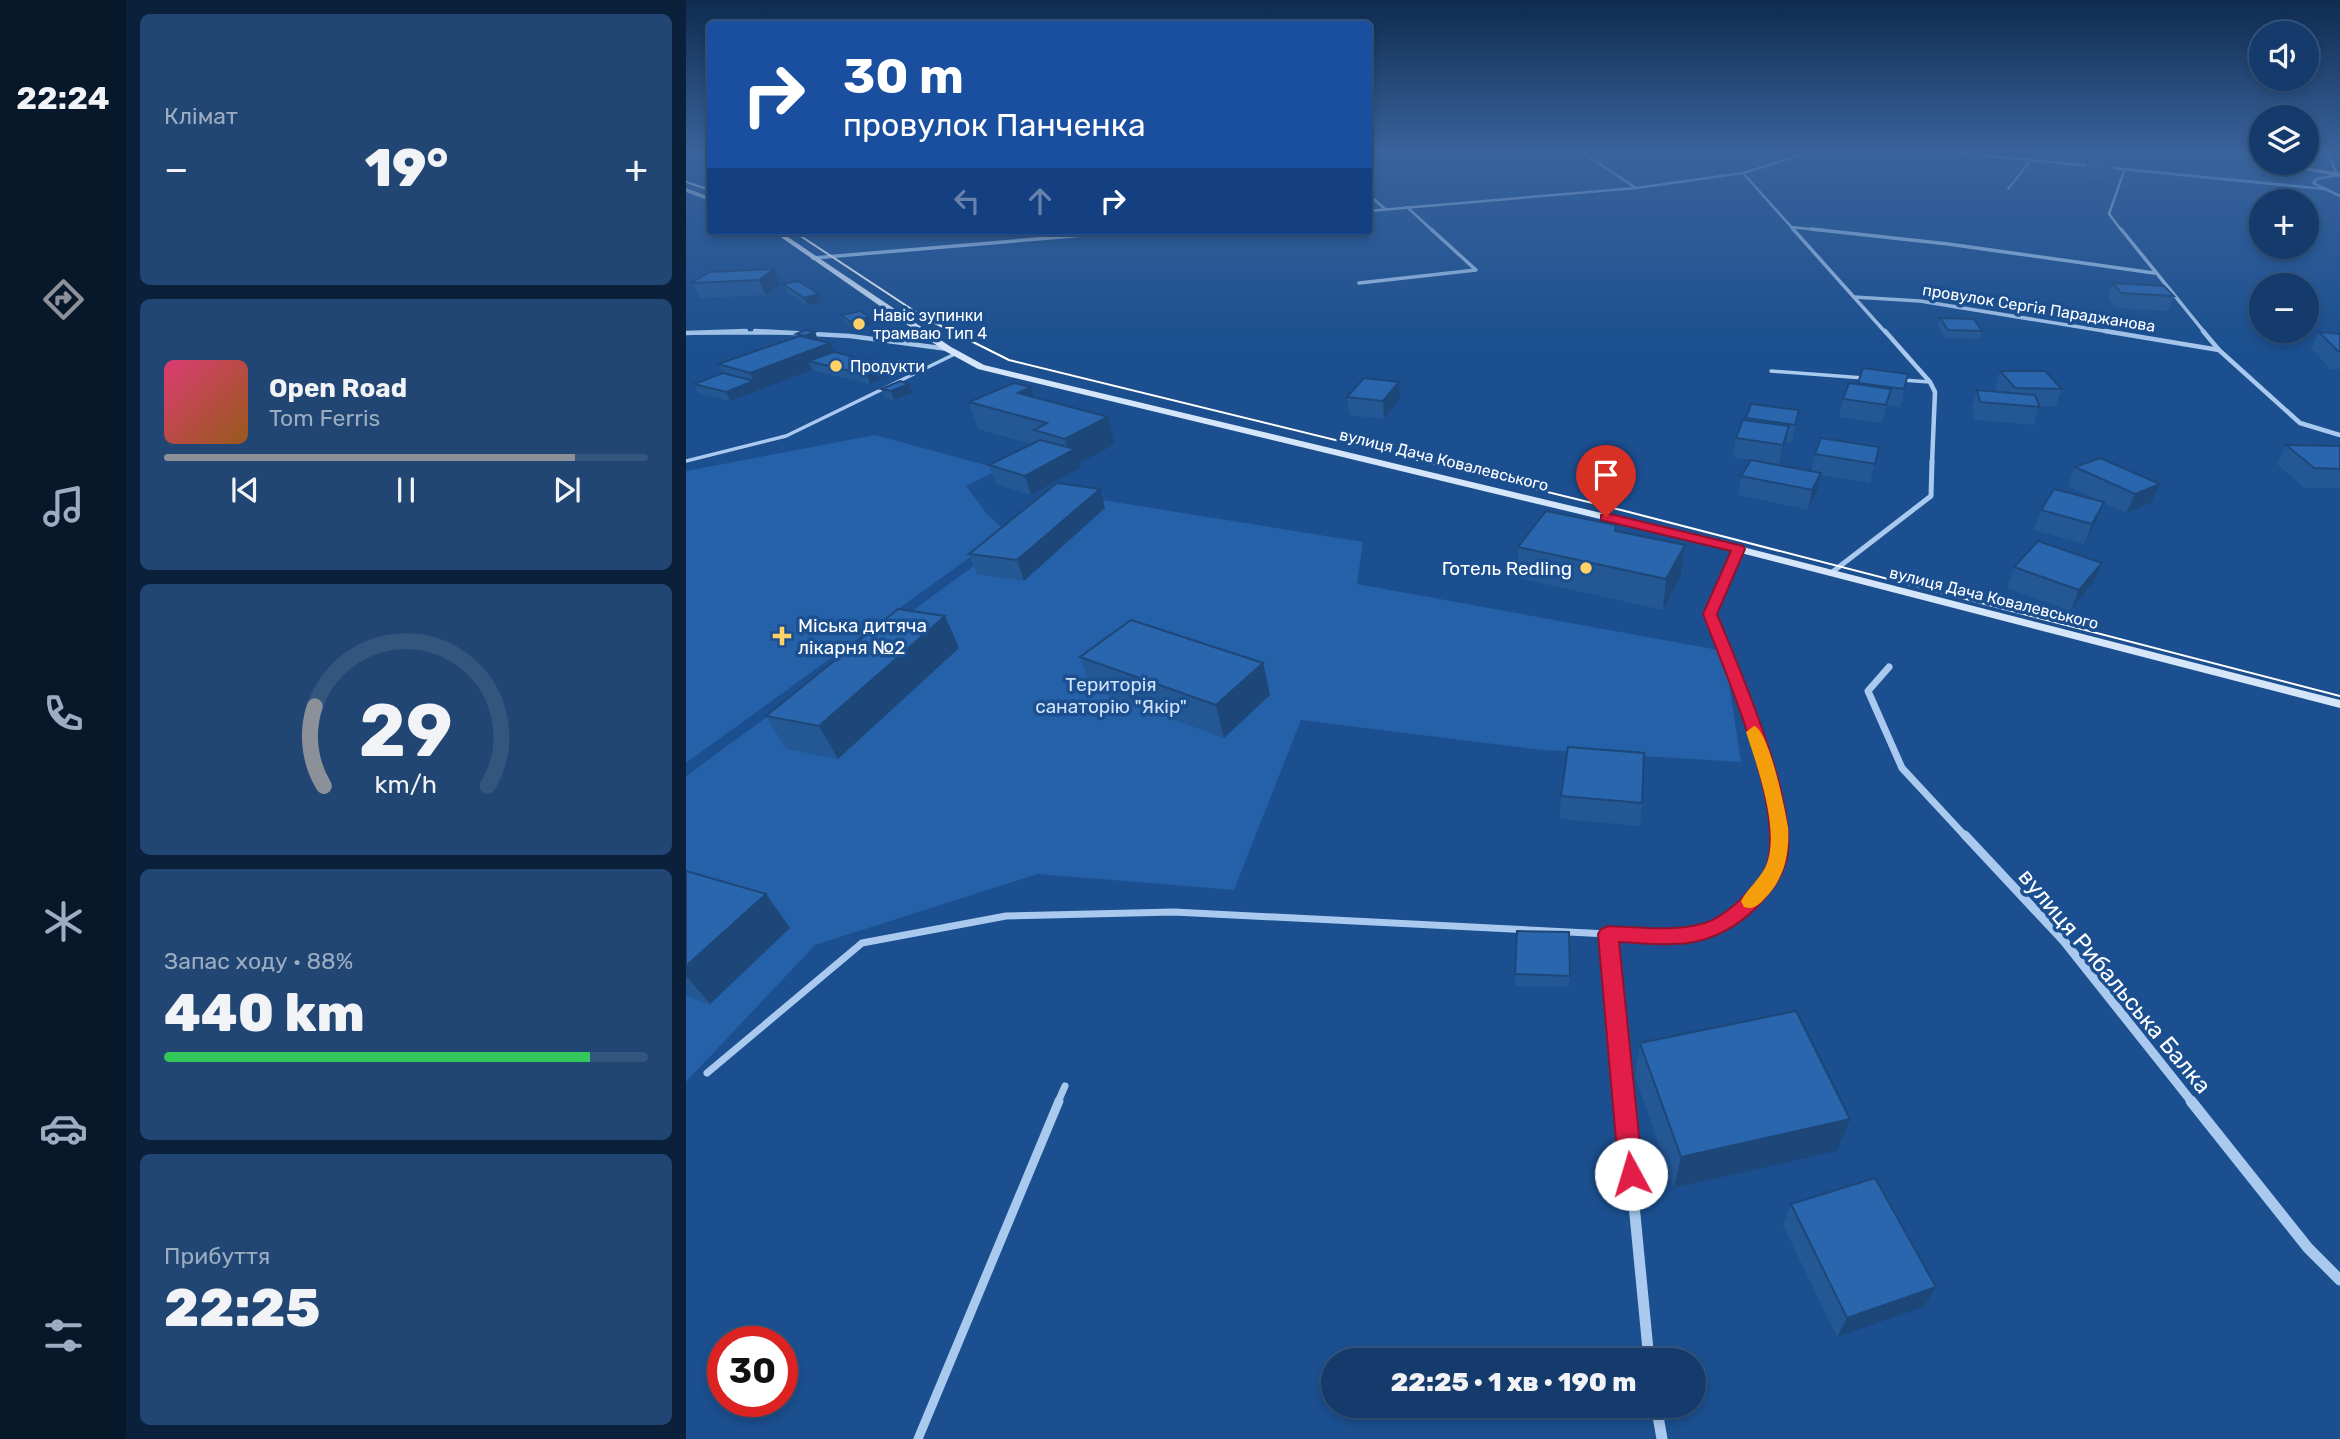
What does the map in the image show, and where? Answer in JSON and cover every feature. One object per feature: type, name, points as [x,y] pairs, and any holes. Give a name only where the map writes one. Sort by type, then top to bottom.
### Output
[{"type":"street","points":[[1359,283],[1476,270],[1418,217]]},
{"type":"street","points":[[1782,217],[1930,382],[1935,392],[1931,496],[1831,573]]},
{"type":"street","points":[[2111,217],[2219,350],[2301,423],[2340,435]]},
{"type":"street","points":[[1791,227],[1867,233],[2154,273]]},
{"type":"street","name":"вулиця Дача Ковалевського","points":[[781,235],[952,351],[981,367],[1739,549],[2340,704]]},
{"type":"street","points":[[813,258],[1085,235]]},
{"type":"street","name":"провулок Сергія Параджанова","points":[[1854,297],[1920,301],[2219,350]]},
{"type":"street","points":[[686,333],[777,331],[902,341],[952,351]]},
{"type":"street","points":[[1647,1348],[1608,934],[1686,935],[1713,929],[1738,914],[1764,887],[1777,862],[1779,829],[1767,774],[1744,702],[1710,614],[1739,549]]},
{"type":"street","name":"вулиця Рибальська Балка","points":[[1889,667],[1868,691],[1902,768],[2064,942],[2308,1248],[2340,1280]]},
{"type":"street","points":[[1658,1418],[1662,1439]]},
{"type":"lane","points":[[686,461],[786,436],[952,351]]},
{"type":"lane","points":[[1771,372],[1864,377]]},
{"type":"lane","points":[[1891,379],[1930,382]]},
{"type":"lane","points":[[707,1073],[862,943],[1006,916],[1174,912],[1608,934]]},
{"type":"lane","points":[[918,1439],[1065,1086]]},
{"type":"green space","name":"Міська дитяча лікарня №2","points":[[875,435],[1000,469],[966,486],[987,514],[1006,531],[686,763],[686,471]]},
{"type":"green space","name":"Територія санаторію \"Якір\"","points":[[1071,495],[1363,542],[1357,584],[1724,651],[1741,762],[1543,750],[1301,720],[1234,890],[1038,874],[815,945],[686,1082],[686,776]]},
{"type":"building","points":[[774,269],[759,280],[692,283],[709,272]]},
{"type":"building","points":[[798,281],[819,294],[804,298],[783,284]]},
{"type":"building","points":[[2113,283],[2164,286],[2174,296],[2121,293]]},
{"type":"building","points":[[860,311],[869,317],[850,322],[842,315]]},
{"type":"building","points":[[1940,318],[1974,319],[1982,331],[1948,330]]},
{"type":"building","points":[[805,330],[815,332],[805,336],[796,334]]},
{"type":"building","points":[[2319,332],[2340,334],[2339,352]]},
{"type":"building","points":[[800,336],[830,343],[750,373],[718,364]]},
{"type":"building","points":[[834,352],[890,366],[867,375],[808,361]]},
{"type":"building","points":[[1863,368],[1908,374],[1904,389],[1858,383]]},
{"type":"building","points":[[2000,371],[2045,371],[2062,389],[2015,388]]},
{"type":"building","points":[[723,373],[754,381],[726,392],[694,384]]},
{"type":"building","points":[[1364,378],[1399,382],[1383,401],[1347,397]]},
{"type":"building","points":[[900,381],[909,384],[891,391],[881,389]]},
{"type":"building","points":[[1014,383],[1031,387],[1018,393],[1108,417],[1065,439],[1034,430],[1047,423],[969,402]]},
{"type":"building","points":[[1849,383],[1891,389],[1886,405],[1843,399]]},
{"type":"building","points":[[1977,390],[2035,395],[2040,407],[1980,402]]},
{"type":"building","points":[[1751,404],[1799,410],[1795,425],[1746,418]]},
{"type":"building","points":[[1743,420],[1789,426],[1783,445],[1736,438]]},
{"type":"building","points":[[1821,438],[1879,447],[1875,464],[1815,454]]},
{"type":"building","points":[[1040,440],[1075,449],[1025,476],[989,465]]},
{"type":"building","points":[[2286,445],[2340,446],[2340,469],[2314,468]]},
{"type":"building","points":[[2100,458],[2160,484],[2135,494],[2075,467]]},
{"type":"building","points":[[1751,460],[1821,473],[1812,490],[1741,476]]},
{"type":"building","points":[[1057,483],[1100,489],[1017,560],[969,554]]},
{"type":"building","points":[[2054,489],[2104,502],[2092,524],[2041,510]]},
{"type":"building","points":[[1546,511],[1616,525],[1615,531],[1685,545],[1666,579],[1518,547]]},
{"type":"building","points":[[2038,541],[2102,563],[2079,590],[2014,567]]},
{"type":"building","points":[[898,609],[945,616],[819,726],[766,716]]},
{"type":"building","points":[[1131,620],[1263,663],[1216,705],[1080,657]]},
{"type":"building","points":[[1568,747],[1644,753],[1642,803],[1561,796]]},
{"type":"building","points":[[686,871],[766,894],[686,966]]},
{"type":"building","points":[[1517,931],[1569,932],[1570,976],[1515,974]]},
{"type":"building","points":[[1796,1011],[1850,1119],[1681,1157],[1640,1043]]},
{"type":"building","points":[[1875,1178],[1936,1287],[1847,1318],[1791,1204]]},
{"type":"tram line","points":[[799,235],[925,318],[1009,360],[1625,511],[2340,696]]},
{"type":"slow traffic","points":[[1750,901],[1764,887],[1777,862],[1779,829],[1767,774],[1754,732]]},
{"type":"place","name":"Навіс зупинки трамваю Тип 4","points":[[859,324]]},
{"type":"place","name":"Продукти","points":[[836,366]]},
{"type":"place","name":"Готель Redling","points":[[1586,568]]},
{"type":"place","name":"Міська дитяча лікарня №2","points":[[782,636]]},
{"type":"route","points":[[1606,517],[1739,549],[1710,614],[1744,702],[1767,774],[1779,829],[1777,862],[1764,887],[1738,914],[1713,929],[1686,935],[1608,934],[1631,1174]]}]
